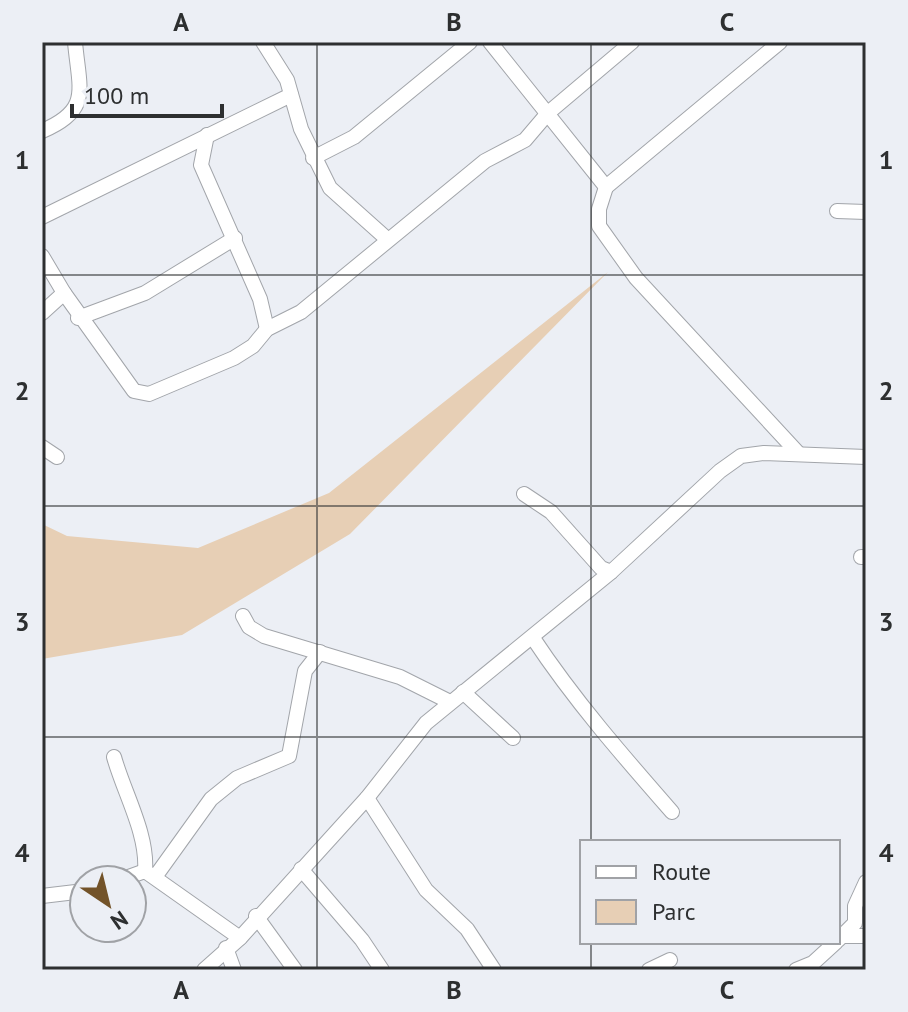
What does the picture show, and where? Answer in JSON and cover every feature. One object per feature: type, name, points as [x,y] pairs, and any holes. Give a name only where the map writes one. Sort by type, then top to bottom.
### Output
[{"type":"street","points":[[42,131],[68,120],[76,107],[75,42]]},
{"type":"street","points":[[263,42],[291,95],[313,158],[337,196],[387,239]]},
{"type":"street","points":[[313,158],[354,137],[470,42]]},
{"type":"street","points":[[490,42],[548,113],[573,150],[606,187]]},
{"type":"street","points":[[42,256],[78,318],[128,387],[149,394],[234,358],[253,346],[267,329],[301,312],[485,161],[525,140],[548,113],[632,42]]},
{"type":"street","points":[[780,42],[606,187],[599,226],[636,278],[798,453]]},
{"type":"street","points":[[42,217],[291,95]]},
{"type":"street","points":[[207,135],[201,165],[260,299],[267,329]]},
{"type":"street","points":[[837,211],[866,212]]},
{"type":"street","points":[[78,318],[145,293],[235,238]]},
{"type":"street","points":[[42,313],[64,293]]},
{"type":"street","points":[[42,447],[57,457]]},
{"type":"street","points":[[204,970],[240,938],[256,916],[367,798],[426,723],[611,572],[741,456],[798,453],[866,457]]},
{"type":"street","points":[[524,494],[551,512],[601,568],[611,572]]},
{"type":"street","points":[[243,616],[249,627],[264,636],[400,677],[450,702]]},
{"type":"street","points":[[533,638],[573,698],[611,738],[672,812]]},
{"type":"street","points":[[150,874],[211,799],[251,770],[289,756],[305,671],[320,652]]},
{"type":"street","points":[[463,692],[513,738]]},
{"type":"street","points":[[114,757],[124,794],[141,831],[150,874],[240,938]]},
{"type":"street","points":[[367,798],[426,890],[467,929],[494,970]]},
{"type":"street","points":[[301,869],[362,940],[382,970]]},
{"type":"street","points":[[840,938],[855,923],[855,906],[866,882]]},
{"type":"street","points":[[42,896],[68,893]]},
{"type":"street","points":[[256,916],[295,970]]},
{"type":"street","points":[[840,939],[866,936]]},
{"type":"street","points":[[796,970],[813,963],[834,944]]},
{"type":"street","points":[[226,948],[234,970]]},
{"type":"street","points":[[649,970],[670,960]]},
{"type":"green space","points":[[608,272],[350,534],[182,635],[42,659],[42,524],[67,536],[198,548],[329,493]]}]
